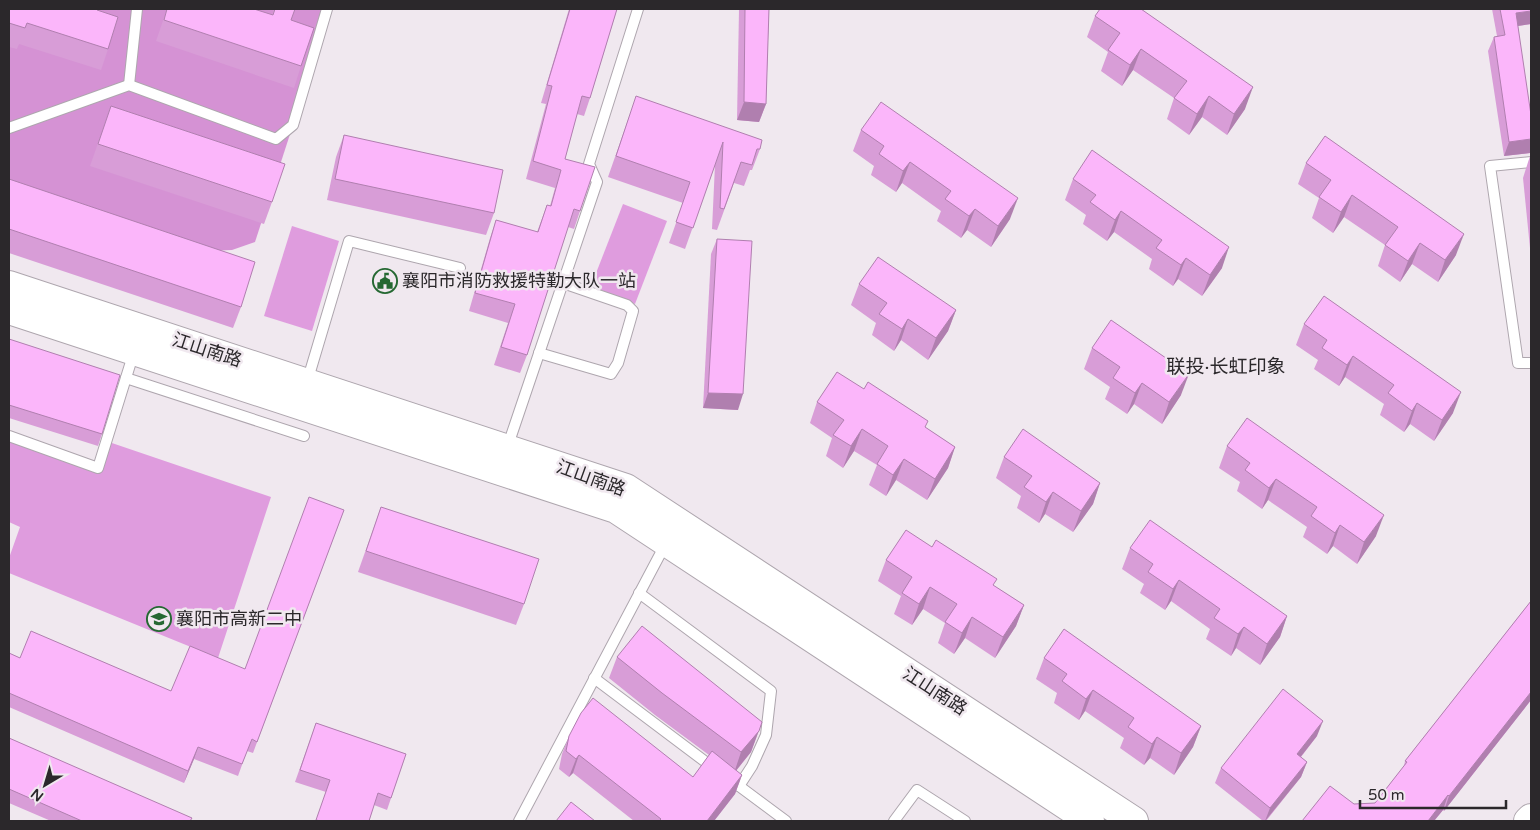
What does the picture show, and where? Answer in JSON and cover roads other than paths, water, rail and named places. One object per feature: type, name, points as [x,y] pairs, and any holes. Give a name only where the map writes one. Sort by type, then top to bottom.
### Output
[{"type":"street","name":"江山南路","points":[[9,285],[626,488],[1134,821]]},
{"type":"street","name":"江山南路","points":[[9,310],[616,509],[1090,821]]},
{"type":"street","points":[[1528,821],[1531,818]]},
{"type":"lane","points":[[129,86],[137,9]]},
{"type":"lane","points":[[9,128],[129,86],[276,139],[293,125],[327,9]]},
{"type":"lane","points":[[507,449],[597,182],[589,164],[638,9]]},
{"type":"lane","points":[[1531,162],[1490,166],[1518,363],[1531,363]]},
{"type":"lane","points":[[306,383],[349,241],[460,268]]},
{"type":"lane","points":[[539,353],[611,374],[618,363],[633,310],[627,305],[563,283]]},
{"type":"lane","points":[[9,436],[98,468],[134,351]]},
{"type":"lane","points":[[126,378],[304,436]]},
{"type":"lane","points":[[519,821],[666,542]]},
{"type":"lane","points":[[639,593],[771,691],[766,735],[752,766],[739,786]]},
{"type":"lane","points":[[594,678],[786,821]]},
{"type":"lane","points":[[894,821],[916,790],[965,821]]},
{"type":"place","name":"襄阳市消防救援特勤大队一站","points":[[385,281]]},
{"type":"place","name":"襄阳市高新二中","points":[[159,619]]},
{"type":"district","name":"联投·长虹印象","points":[[1226,366]]}]
